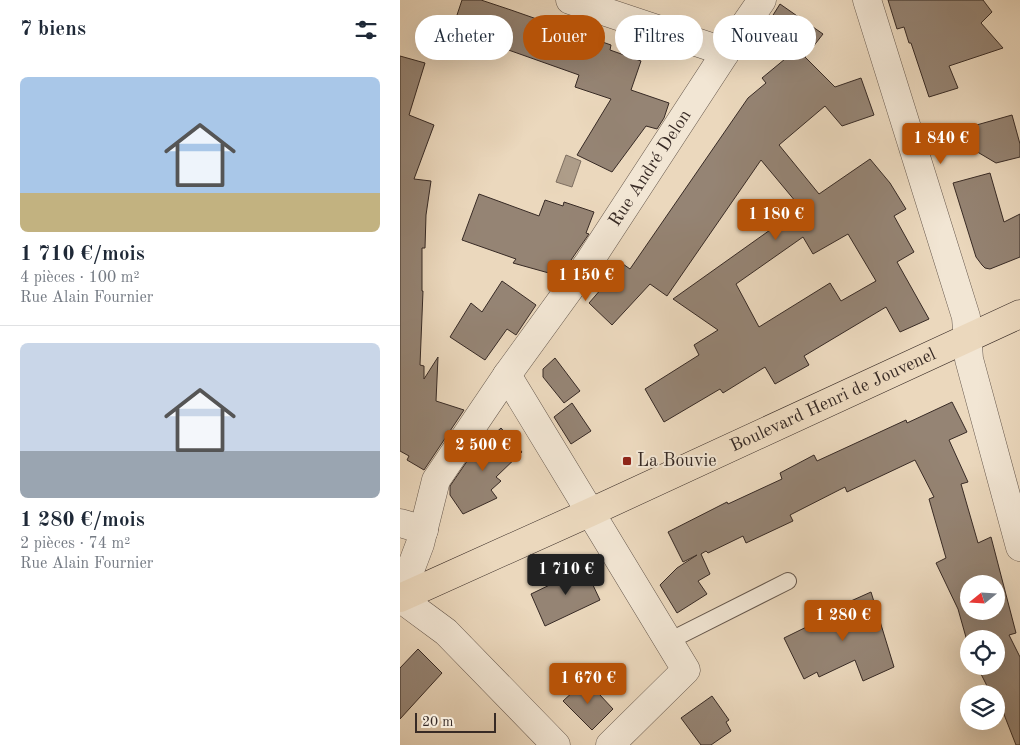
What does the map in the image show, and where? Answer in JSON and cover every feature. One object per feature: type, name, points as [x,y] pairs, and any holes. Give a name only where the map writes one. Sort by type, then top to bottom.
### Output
[{"type":"main road","name":"Boulevard Henri de Jouvenel","points":[[400,598],[1020,314]]},
{"type":"street","points":[[570,0],[713,48]]},
{"type":"street","name":"Rue André Delon","points":[[752,15],[762,0]]},
{"type":"street","points":[[867,0],[966,318],[969,359],[1020,547]]},
{"type":"street","name":"Rue André Delon","points":[[400,598],[420,544],[412,526],[436,480],[507,375],[589,262],[721,60]]},
{"type":"street","points":[[507,375],[686,670],[610,745]]},
{"type":"street","points":[[400,598],[446,632],[556,745]]},
{"type":"lane","points":[[669,641],[788,581]]},
{"type":"shaded area","points":[[566,155],[581,161],[572,187],[556,182]]},
{"type":"building","points":[[462,0],[481,0],[525,15],[523,15],[523,55],[513,52],[513,15],[457,15]]},
{"type":"building","points":[[888,0],[983,0],[992,12],[981,23],[1003,48],[949,66],[958,88],[929,97],[911,43],[909,43],[904,27],[897,29]]},
{"type":"building","points":[[780,4],[796,15],[773,15]]},
{"type":"building","points":[[816,29],[823,34],[816,43]]},
{"type":"building","points":[[605,43],[611,45],[610,50],[615,52],[615,60],[641,61],[631,90],[669,103],[664,118],[657,129],[646,126],[612,172],[577,155],[611,99],[575,87],[579,75],[537,60],[605,60]]},
{"type":"building","points":[[400,56],[425,63],[409,115],[434,125],[414,179],[431,181],[426,215],[425,248],[422,248],[423,291],[420,365],[424,366],[424,379],[438,357],[436,401],[464,410],[424,470],[407,460],[409,456],[400,451]]},
{"type":"building","points":[[784,60],[808,60],[835,87],[861,78],[874,115],[842,126],[825,106],[779,145],[819,194],[870,159],[890,183],[906,209],[894,216],[914,252],[897,262],[929,319],[900,332],[886,307],[804,356],[809,365],[775,384],[765,367],[723,393],[720,389],[664,422],[645,389],[699,355],[694,345],[718,330],[673,299],[801,208],[761,160],[667,296],[650,284],[612,325],[589,303],[623,264],[630,269],[748,98],[766,83],[762,78]],"holes":[[[848,234],[876,281],[841,301],[830,283],[759,327],[736,284],[803,237],[813,254]]]},
{"type":"building","points":[[1012,115],[1020,144],[1020,157],[996,163],[969,147],[973,126]]},
{"type":"building","points":[[990,173],[1004,222],[1020,214],[1020,257],[990,269],[985,268],[976,257],[953,183]]},
{"type":"building","points":[[479,194],[539,216],[545,200],[563,206],[564,202],[594,212],[586,233],[589,234],[560,276],[557,273],[556,275],[513,263],[516,259],[462,240]]},
{"type":"building","points":[[502,281],[536,305],[516,335],[507,329],[485,360],[450,337],[471,303],[482,312]]},
{"type":"building","points":[[555,358],[580,391],[564,403],[543,377],[543,369]]},
{"type":"building","points":[[952,402],[967,432],[949,440],[968,482],[961,484],[978,543],[991,537],[1001,575],[960,575],[960,616],[936,563],[946,558],[929,499],[934,497],[915,460],[847,492],[845,487],[790,515],[793,521],[746,543],[743,536],[708,553],[706,551],[701,554],[710,574],[698,581],[707,594],[677,613],[660,585],[677,568],[697,555],[683,562],[668,532],[727,502],[728,504],[782,479],[780,473],[814,455],[817,461],[906,420],[907,423]]},
{"type":"building","points":[[572,403],[591,431],[571,444],[554,417]]},
{"type":"building","points":[[501,428],[522,452],[496,477],[501,481],[491,490],[497,498],[463,514],[450,495],[450,486],[472,454]]},
{"type":"building","points":[[583,564],[600,600],[545,626],[531,594],[560,580],[558,575]]},
{"type":"building","points":[[1005,591],[1016,633],[1009,635],[1020,657],[1020,745],[1016,745],[1005,717],[1005,685],[986,685],[982,675],[1005,675],[1005,630],[964,630],[961,620],[1005,620]]},
{"type":"building","points":[[871,592],[894,667],[863,681],[855,660],[819,677],[817,672],[804,679],[784,638],[835,613],[833,609]]},
{"type":"building","points":[[418,649],[442,673],[400,719],[400,668]]},
{"type":"building","points":[[586,680],[613,709],[592,730],[563,701]]},
{"type":"building","points":[[712,696],[729,720],[726,722],[731,731],[711,745],[701,745],[681,718]]},
{"type":"place","name":"La Bouvie","points":[[627,461]]}]
